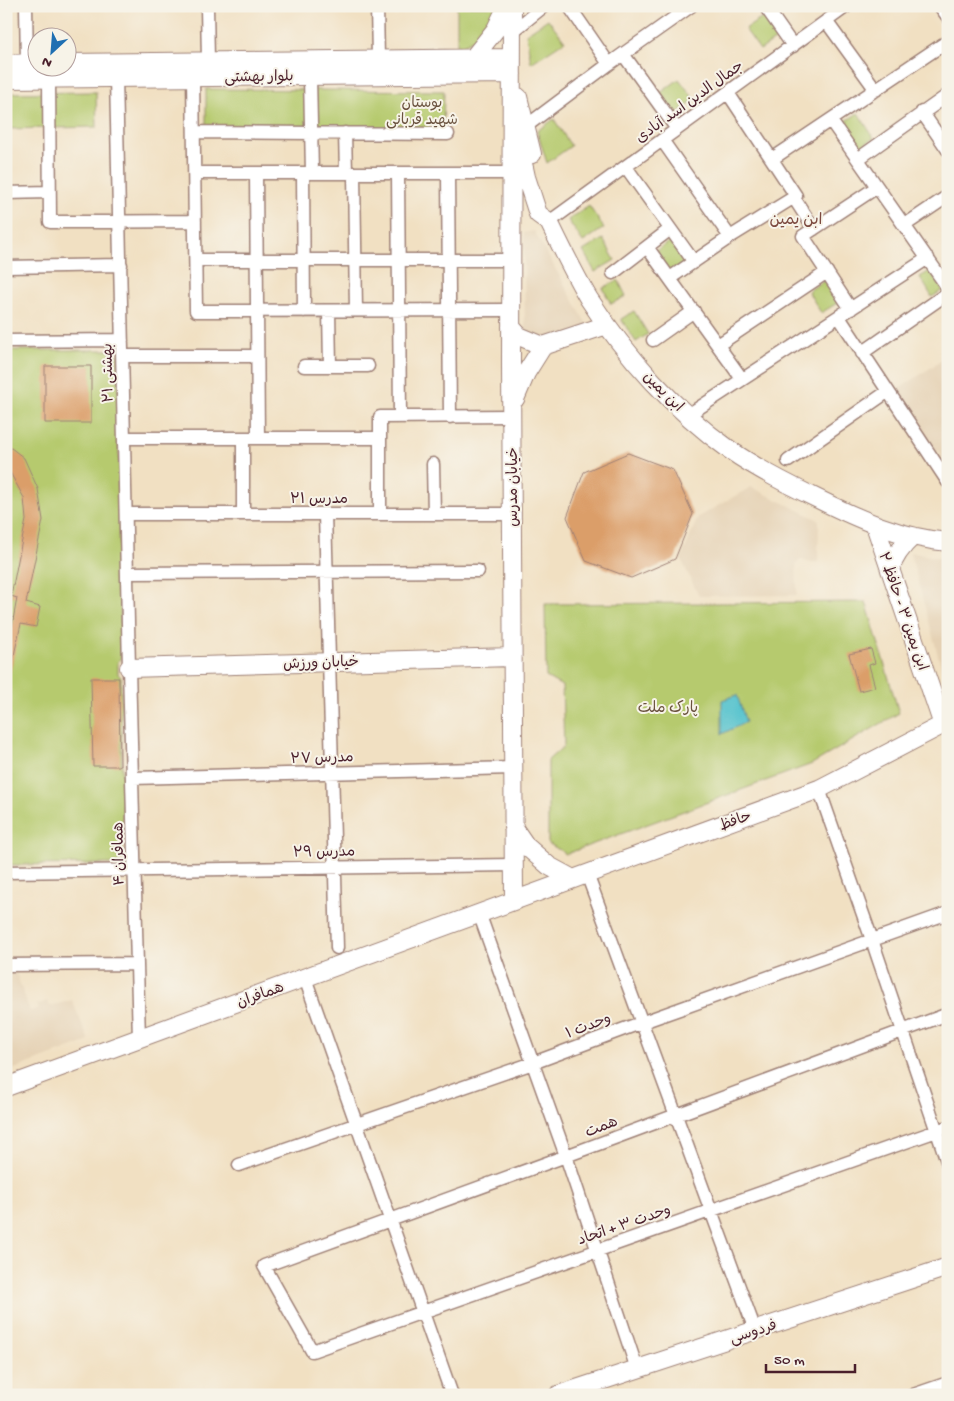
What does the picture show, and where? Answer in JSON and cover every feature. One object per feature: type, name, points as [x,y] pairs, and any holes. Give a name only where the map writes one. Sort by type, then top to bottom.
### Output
[{"type":"main road","points":[[473,58],[496,29],[507,6]]},
{"type":"main road","name":"خیابان مدرس","points":[[512,6],[511,416],[514,900]]},
{"type":"main road","name":"بلوار بهشتی","points":[[78,63],[378,59],[450,67],[473,58],[512,66]]},
{"type":"main road","points":[[6,64],[28,63]]},
{"type":"main road","name":"بلوار بهشتی","points":[[6,79],[310,76],[450,67],[512,66]]},
{"type":"main road","name":"خیابان مدرس","points":[[512,66],[525,127],[549,210],[549,222]]},
{"type":"main road","name":"ابن یمین","points":[[511,108],[526,177],[538,214],[549,222],[589,298],[607,324],[645,373],[688,416],[730,450],[778,479],[874,525],[913,536],[948,542]]},
{"type":"main road","points":[[511,318],[519,336],[543,346]]},
{"type":"main road","points":[[511,416],[520,385],[531,363],[543,346],[607,324]]},
{"type":"main road","name":"ابن یمین ۳ - حافظ ۲","points":[[874,525],[945,723]]},
{"type":"main road","points":[[890,570],[898,552],[913,536]]},
{"type":"main road","name":"خیابان ورزش","points":[[129,668],[512,657]]},
{"type":"main road","name":"حافظ","points":[[514,900],[818,789],[945,723]]},
{"type":"main road","points":[[513,826],[526,846],[549,866],[580,876]]},
{"type":"main road","name":"همافران","points":[[6,1087],[514,900]]},
{"type":"main road","name":"فردوسی","points":[[558,1395],[948,1266]]},
{"type":"street","points":[[26,6],[28,28]]},
{"type":"street","points":[[208,6],[208,61]]},
{"type":"street","points":[[377,6],[378,59]]},
{"type":"street","points":[[512,32],[544,6]]},
{"type":"street","points":[[569,6],[609,64]]},
{"type":"street","points":[[765,6],[793,46]]},
{"type":"street","name":"جمال الدین اسد آبادی","points":[[549,222],[847,6]]},
{"type":"street","points":[[940,6],[948,17]]},
{"type":"street","points":[[525,127],[683,8]]},
{"type":"street","points":[[826,21],[876,90]]},
{"type":"street","points":[[772,159],[948,41]]},
{"type":"street","points":[[623,54],[677,129]]},
{"type":"street","points":[[304,311],[303,260],[312,133],[310,76]]},
{"type":"street","name":"بهشتی ۲۱","points":[[116,77],[129,668]]},
{"type":"street","points":[[193,77],[196,311],[449,310],[511,318]]},
{"type":"street","points":[[49,79],[50,222],[196,221]]},
{"type":"street","points":[[728,94],[795,197],[827,272],[851,309]]},
{"type":"street","points":[[858,159],[948,95]]},
{"type":"street","points":[[922,112],[948,150]]},
{"type":"street","points":[[831,121],[928,258],[946,296],[862,353]]},
{"type":"street","points":[[194,132],[448,134]]},
{"type":"street","points":[[345,133],[350,173],[356,310]]},
{"type":"street","points":[[662,140],[730,237]]},
{"type":"street","points":[[626,167],[669,230],[694,262]]},
{"type":"street","points":[[195,173],[511,173]]},
{"type":"street","points":[[256,173],[258,438]]},
{"type":"street","points":[[398,173],[400,417]]},
{"type":"street","points":[[448,173],[450,417]]},
{"type":"street","points":[[809,233],[877,187]]},
{"type":"street","points":[[6,192],[49,192]]},
{"type":"street","points":[[905,225],[948,196]]},
{"type":"street","points":[[670,278],[730,237],[795,197]]},
{"type":"street","points":[[613,273],[669,230]]},
{"type":"street","points":[[647,247],[742,378]]},
{"type":"street","points":[[688,416],[742,378],[928,258]]},
{"type":"street","points":[[196,260],[511,260]]},
{"type":"street","points":[[6,267],[121,266]]},
{"type":"street","points":[[718,345],[827,272]]},
{"type":"street","points":[[329,310],[330,366]]},
{"type":"street","points":[[653,340],[694,311]]},
{"type":"street","points":[[839,317],[887,392],[944,467],[948,482]]},
{"type":"street","points":[[6,341],[122,340]]},
{"type":"street","points":[[122,356],[257,356]]},
{"type":"street","points":[[304,366],[368,366]]},
{"type":"street","points":[[788,461],[887,392]]},
{"type":"street","points":[[380,514],[380,417],[511,416]]},
{"type":"street","points":[[124,438],[380,438]]},
{"type":"street","points":[[243,438],[243,514]]},
{"type":"street","points":[[433,464],[434,514]]},
{"type":"street","name":"مدرس ۲۱","points":[[126,514],[512,514]]},
{"type":"street","points":[[325,514],[337,948]]},
{"type":"street","points":[[127,572],[478,571]]},
{"type":"street","name":"همافران ۴","points":[[129,668],[139,1039]]},
{"type":"street","name":"مدرس ۲۷","points":[[133,778],[513,768]]},
{"type":"street","points":[[818,789],[903,1030],[942,1129],[948,1164]]},
{"type":"street","name":"مدرس ۲۹","points":[[6,872],[514,866]]},
{"type":"street","points":[[580,876],[643,1022],[755,1330]]},
{"type":"street","points":[[480,913],[566,1156],[637,1369]]},
{"type":"street","name":"وحدت ۱","points":[[239,1165],[533,1063],[948,913]]},
{"type":"street","points":[[6,965],[136,964]]},
{"type":"street","points":[[305,978],[424,1311],[452,1395]]},
{"type":"street","name":"همت","points":[[312,1351],[264,1266],[948,1014]]},
{"type":"street","name":"وحدت ۳ + اتحاد","points":[[312,1351],[942,1129]]},
{"type":"street","points":[[913,1395],[948,1383]]},
{"type":"shaded area","points":[[534,231],[588,326],[543,341],[525,335],[524,233]]},
{"type":"shaded area","points":[[948,356],[948,456],[943,459],[896,391]]},
{"type":"shaded area","points":[[751,487],[819,520],[818,562],[807,562],[801,559],[796,564],[797,595],[699,596],[681,559],[698,517]]},
{"type":"shaded area","points":[[910,552],[948,560],[948,692]]},
{"type":"shaded area","points":[[6,970],[15,970],[30,1011],[39,1009],[37,1005],[47,1001],[50,1006],[72,1000],[89,1041],[6,1072]]},
{"type":"green space","points":[[457,6],[497,6],[492,20],[483,32],[471,41],[457,47]]},
{"type":"green space","points":[[764,17],[778,38],[760,50],[745,29]]},
{"type":"green space","points":[[548,19],[565,41],[531,63],[526,34]]},
{"type":"green space","points":[[679,79],[695,100],[674,115],[659,94]]},
{"type":"green space","name":"بوستان شهید قربانی","points":[[206,89],[444,91],[443,131],[206,129]]},
{"type":"green space","points":[[96,92],[97,127],[6,129],[6,93]]},
{"type":"green space","points":[[858,113],[874,138],[857,149],[840,125]]},
{"type":"green space","points":[[554,119],[571,146],[547,163],[537,131]]},
{"type":"green space","points":[[589,206],[604,228],[583,242],[568,220]]},
{"type":"green space","points":[[603,239],[615,260],[595,272],[583,251]]},
{"type":"green space","points":[[674,239],[688,261],[670,273],[656,251]]},
{"type":"green space","points":[[930,271],[943,290],[932,297],[920,277]]},
{"type":"green space","points":[[618,280],[626,296],[611,304],[603,288]]},
{"type":"green space","points":[[825,280],[839,302],[821,313],[808,291]]},
{"type":"green space","points":[[634,311],[648,334],[636,342],[621,319]]},
{"type":"green space","points":[[6,350],[108,350],[118,355],[121,657],[118,662],[118,674],[121,677],[123,857],[116,864],[6,865]]},
{"type":"green space","name":"پارک ملت","points":[[866,602],[899,713],[812,764],[566,854],[548,843],[548,760],[564,746],[562,686],[546,677],[545,604]]},
{"type":"water","points":[[737,695],[746,722],[722,734],[722,700]]},
{"type":"building","points":[[45,366],[91,366],[91,423],[45,423]]},
{"type":"building","points":[[6,444],[24,458],[38,489],[43,520],[26,603],[40,607],[36,627],[21,624],[10,673],[6,673],[6,625],[12,626],[17,598],[11,596],[26,520],[24,498],[6,465]]},
{"type":"building","points":[[628,453],[673,470],[693,514],[675,559],[631,578],[586,561],[567,517],[584,472]]},
{"type":"building","points":[[871,649],[875,663],[869,665],[875,687],[859,691],[849,654]]},
{"type":"building","points":[[91,678],[119,678],[120,766],[93,766]]},
{"type":"district","name":"ابن یمین","points":[[796,218]]}]
